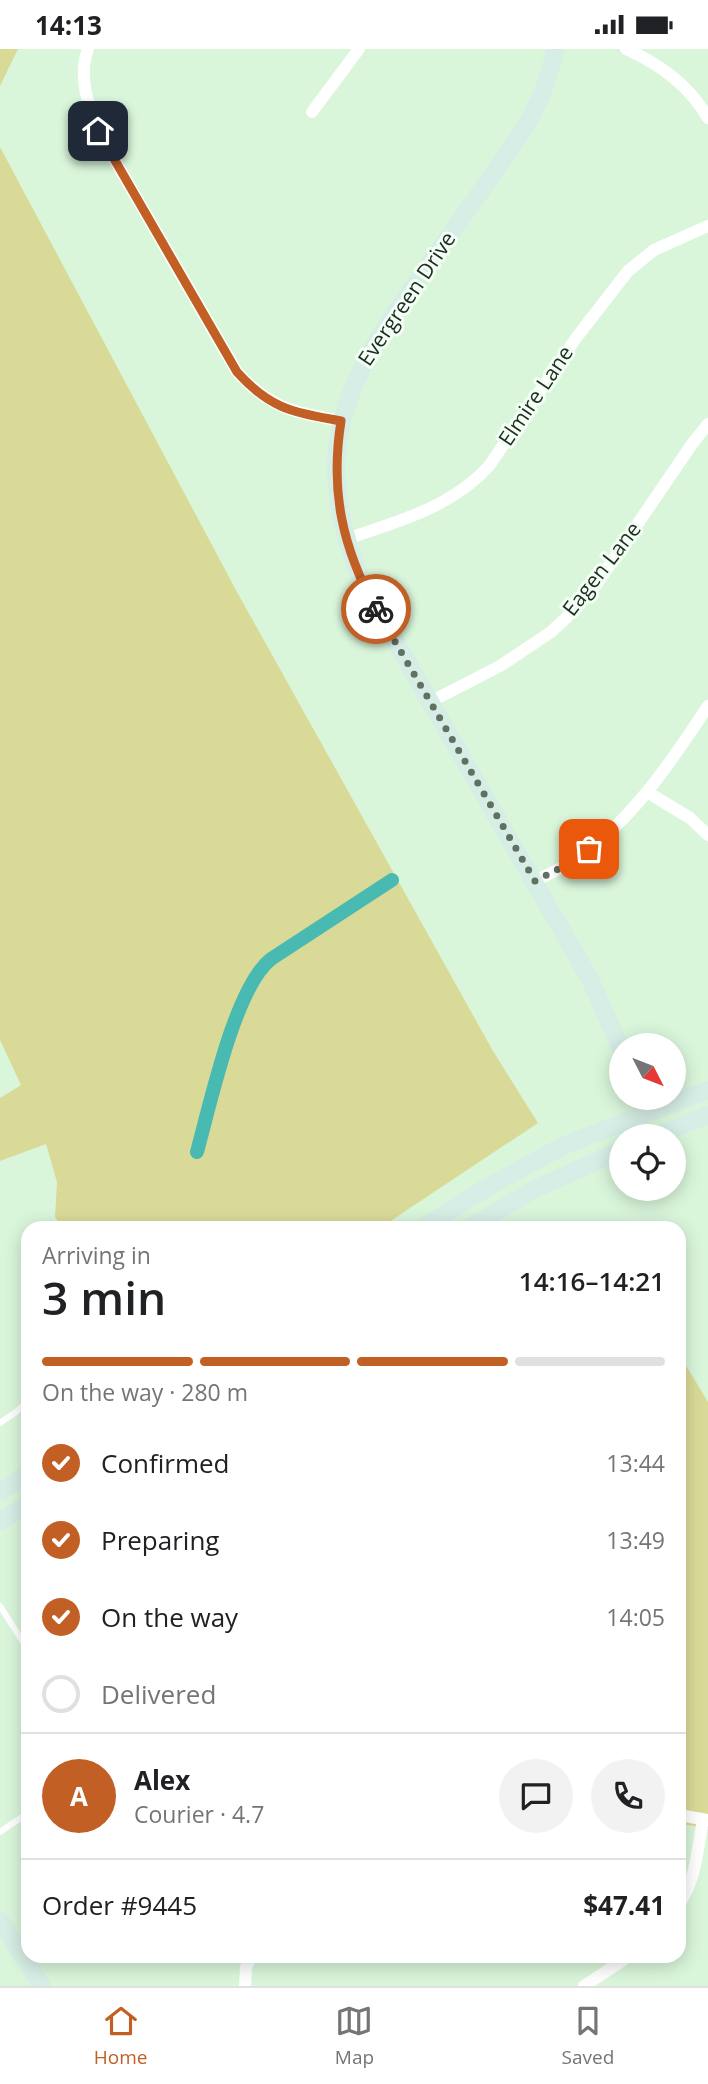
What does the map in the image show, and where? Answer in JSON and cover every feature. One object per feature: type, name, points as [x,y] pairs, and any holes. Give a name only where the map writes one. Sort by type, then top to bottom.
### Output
[{"type":"street","points":[[88,49],[83,74],[98,131],[237,372],[250,386],[280,407],[341,421]]},
{"type":"street","points":[[312,112],[359,49]]},
{"type":"street","name":"Evergreen Drive","points":[[555,49],[549,81],[539,104],[512,147],[373,345],[350,392],[341,421],[336,467],[337,492],[346,539],[364,587],[590,979],[614,1033]]},
{"type":"street","points":[[626,49],[672,75],[689,92],[708,118]]},
{"type":"street","name":"Elmire Lane","points":[[346,539],[429,508],[457,495],[474,482],[489,466],[583,329],[628,271],[654,250],[708,226]]},
{"type":"street","name":"Eagen Lane","points":[[430,702],[516,655],[551,632],[566,617],[596,585],[708,424]]},
{"type":"street","points":[[535,881],[576,860],[621,822],[647,792],[708,706]]},
{"type":"street","points":[[647,792],[690,818],[708,835]]},
{"type":"street","points":[[686,1096],[708,1090]]},
{"type":"street","points":[[434,1221],[552,1152],[605,1129],[638,1110]]},
{"type":"street","points":[[685,1124],[708,1115]]},
{"type":"street","points":[[481,1221],[535,1189],[609,1155]]},
{"type":"street","points":[[0,1491],[21,1478]]},
{"type":"street","points":[[0,1522],[21,1508]]},
{"type":"street","points":[[686,1816],[706,1820],[686,1891]]},
{"type":"street","points":[[0,1920],[21,1952]]},
{"type":"street","points":[[28,1963],[43,1986]]},
{"type":"street","points":[[245,1986],[248,1963]]},
{"type":"street","points":[[584,1986],[619,1963]]},
{"type":"lane","points":[[0,1423],[21,1407]]},
{"type":"lane","points":[[0,1606],[21,1639]]},
{"type":"lane","points":[[0,1832],[21,1818]]},
{"type":"green space","points":[[0,49],[18,49],[0,86]]},
{"type":"green space","points":[[0,147],[237,592],[493,1051],[538,1123],[391,1221],[58,1221],[55,1217],[57,1182],[46,1144],[0,1161],[0,1098],[21,1085],[0,1040]]},
{"type":"green space","points":[[686,1366],[708,1402],[708,1828],[686,1825]]},
{"type":"waterway","points":[[197,1152],[225,1048],[246,994],[258,973],[271,959],[392,880]]},
{"type":"way so far","points":[[376,609],[535,881],[576,860],[589,849]]},
{"type":"route","points":[[98,131],[237,372],[264,398],[280,407],[341,421],[336,467],[340,516],[355,566],[376,609]]}]
